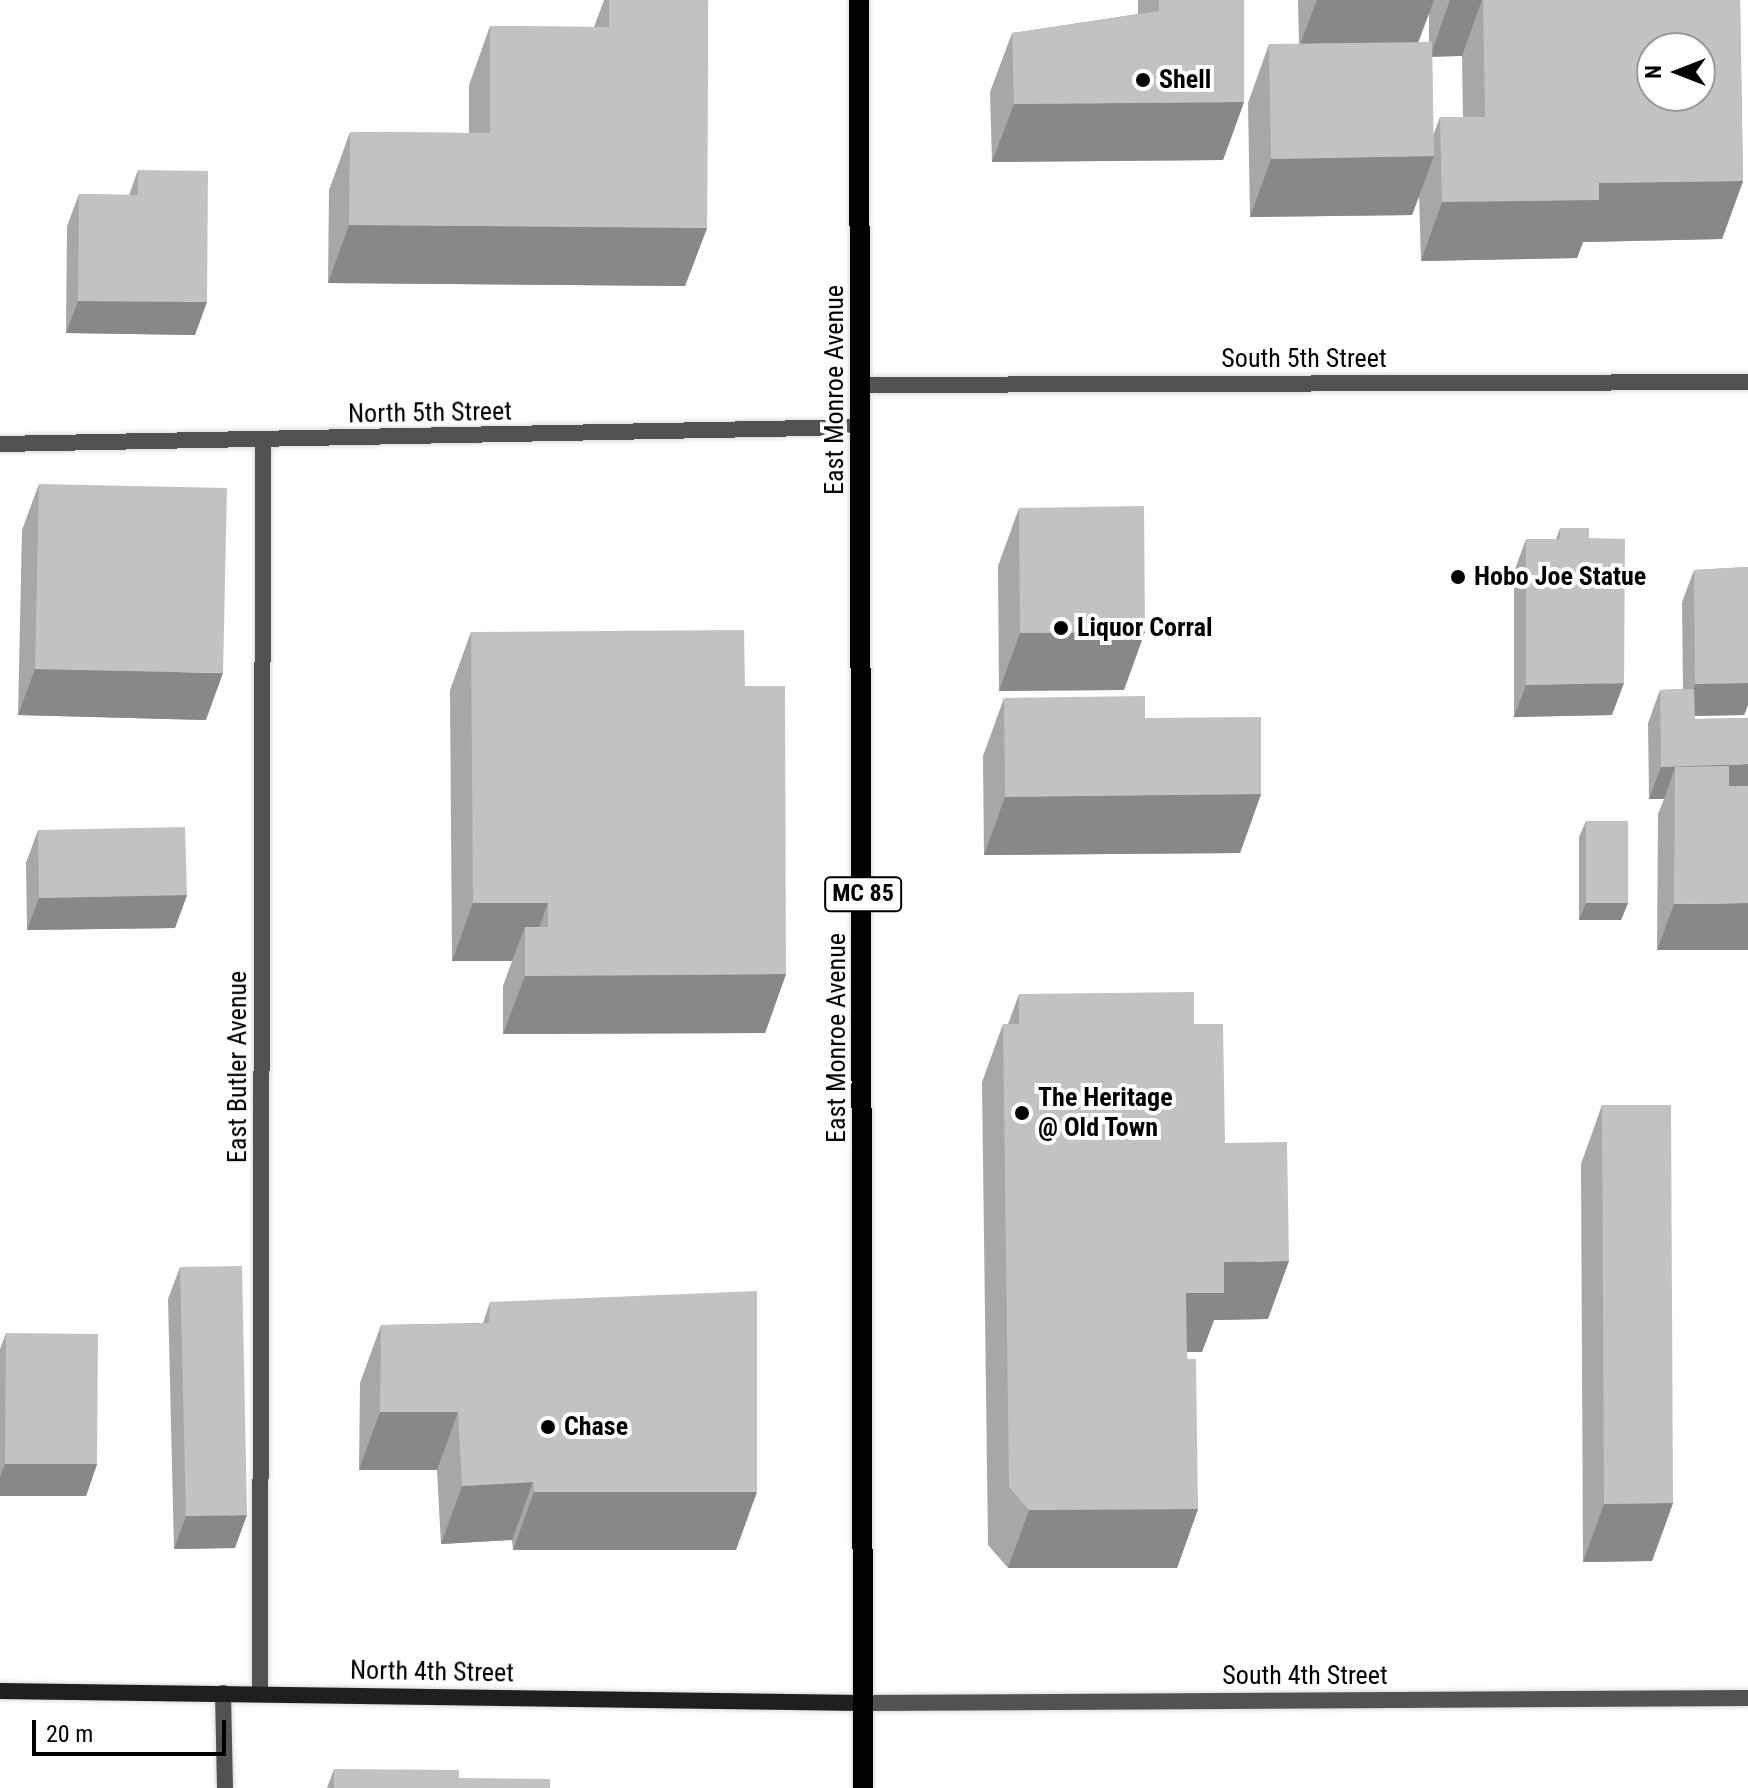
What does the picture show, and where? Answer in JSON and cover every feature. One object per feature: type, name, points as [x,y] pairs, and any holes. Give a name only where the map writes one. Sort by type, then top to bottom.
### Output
[{"type":"main road","name":"East Monroe Avenue","points":[[859,0],[863,1788]]},
{"type":"street","name":"South 5th Street","points":[[860,385],[1748,382]]},
{"type":"street","name":"North 5th Street","points":[[0,444],[861,427]]},
{"type":"street","name":"East Butler Avenue","points":[[260,1693],[263,441]]},
{"type":"street","name":"North 4th Street","points":[[0,1691],[863,1703]]},
{"type":"street","points":[[223,1693],[225,1788]]},
{"type":"street","name":"South 4th Street","points":[[863,1703],[1748,1698]]},
{"type":"building","points":[[609,0],[708,0],[707,228],[349,225],[350,132],[490,133],[490,26],[609,27]]},
{"type":"building","points":[[1159,0],[1244,0],[1244,102],[1014,104],[1012,33],[1159,11]]},
{"type":"building","points":[[1483,0],[1740,0],[1743,181],[1599,183],[1599,200],[1442,202],[1440,117],[1485,117]]},
{"type":"building","points":[[1432,42],[1434,156],[1271,159],[1269,44]]},
{"type":"building","points":[[138,170],[208,171],[207,302],[78,301],[79,194],[138,195]]},
{"type":"building","points":[[39,484],[227,488],[223,673],[35,669]]},
{"type":"building","points":[[1144,506],[1145,632],[1020,633],[1019,508]]},
{"type":"building","points":[[1560,528],[1589,528],[1589,538],[1625,539],[1624,683],[1526,685],[1526,539],[1560,539]]},
{"type":"building","points":[[1748,567],[1748,683],[1695,684],[1694,570]]},
{"type":"building","points":[[744,630],[745,686],[785,686],[786,974],[525,976],[525,927],[548,927],[548,903],[473,903],[471,632]]},
{"type":"building","points":[[1694,689],[1695,719],[1748,718],[1748,764],[1661,767],[1660,690]]},
{"type":"building","points":[[1145,696],[1145,718],[1261,717],[1261,794],[1005,797],[1004,698]]},
{"type":"building","points":[[1729,766],[1729,786],[1748,786],[1748,903],[1674,904],[1675,767]]},
{"type":"building","points":[[1586,821],[1628,821],[1628,903],[1586,903]]},
{"type":"building","points":[[185,827],[187,895],[39,898],[38,830]]},
{"type":"building","points":[[1194,992],[1194,1024],[1223,1024],[1225,1143],[1287,1142],[1289,1261],[1224,1262],[1224,1293],[1186,1293],[1187,1359],[1196,1359],[1198,1509],[1029,1510],[1009,1487],[1003,1024],[1019,1024],[1019,994]]},
{"type":"building","points":[[1602,1105],[1671,1105],[1673,1503],[1604,1504]]},
{"type":"building","points":[[242,1266],[247,1515],[186,1516],[180,1267]]},
{"type":"building","name":"Chase","points":[[757,1291],[757,1492],[534,1492],[533,1482],[462,1486],[458,1412],[380,1412],[381,1325],[489,1323],[490,1302]]},
{"type":"building","points":[[6,1333],[98,1334],[97,1464],[5,1464]]},
{"type":"building","points":[[334,1769],[459,1770],[459,1778],[550,1779],[550,1788],[334,1788]]},
{"type":"place","name":"Shell","points":[[1143,80]]},
{"type":"place","name":"Hobo Joe Statue","points":[[1458,577]]},
{"type":"place","name":"Liquor Corral","points":[[1061,628]]},
{"type":"place","name":"The Heritage @ Old Town","points":[[1022,1113]]},
{"type":"place","name":"Chase","points":[[548,1427]]}]
